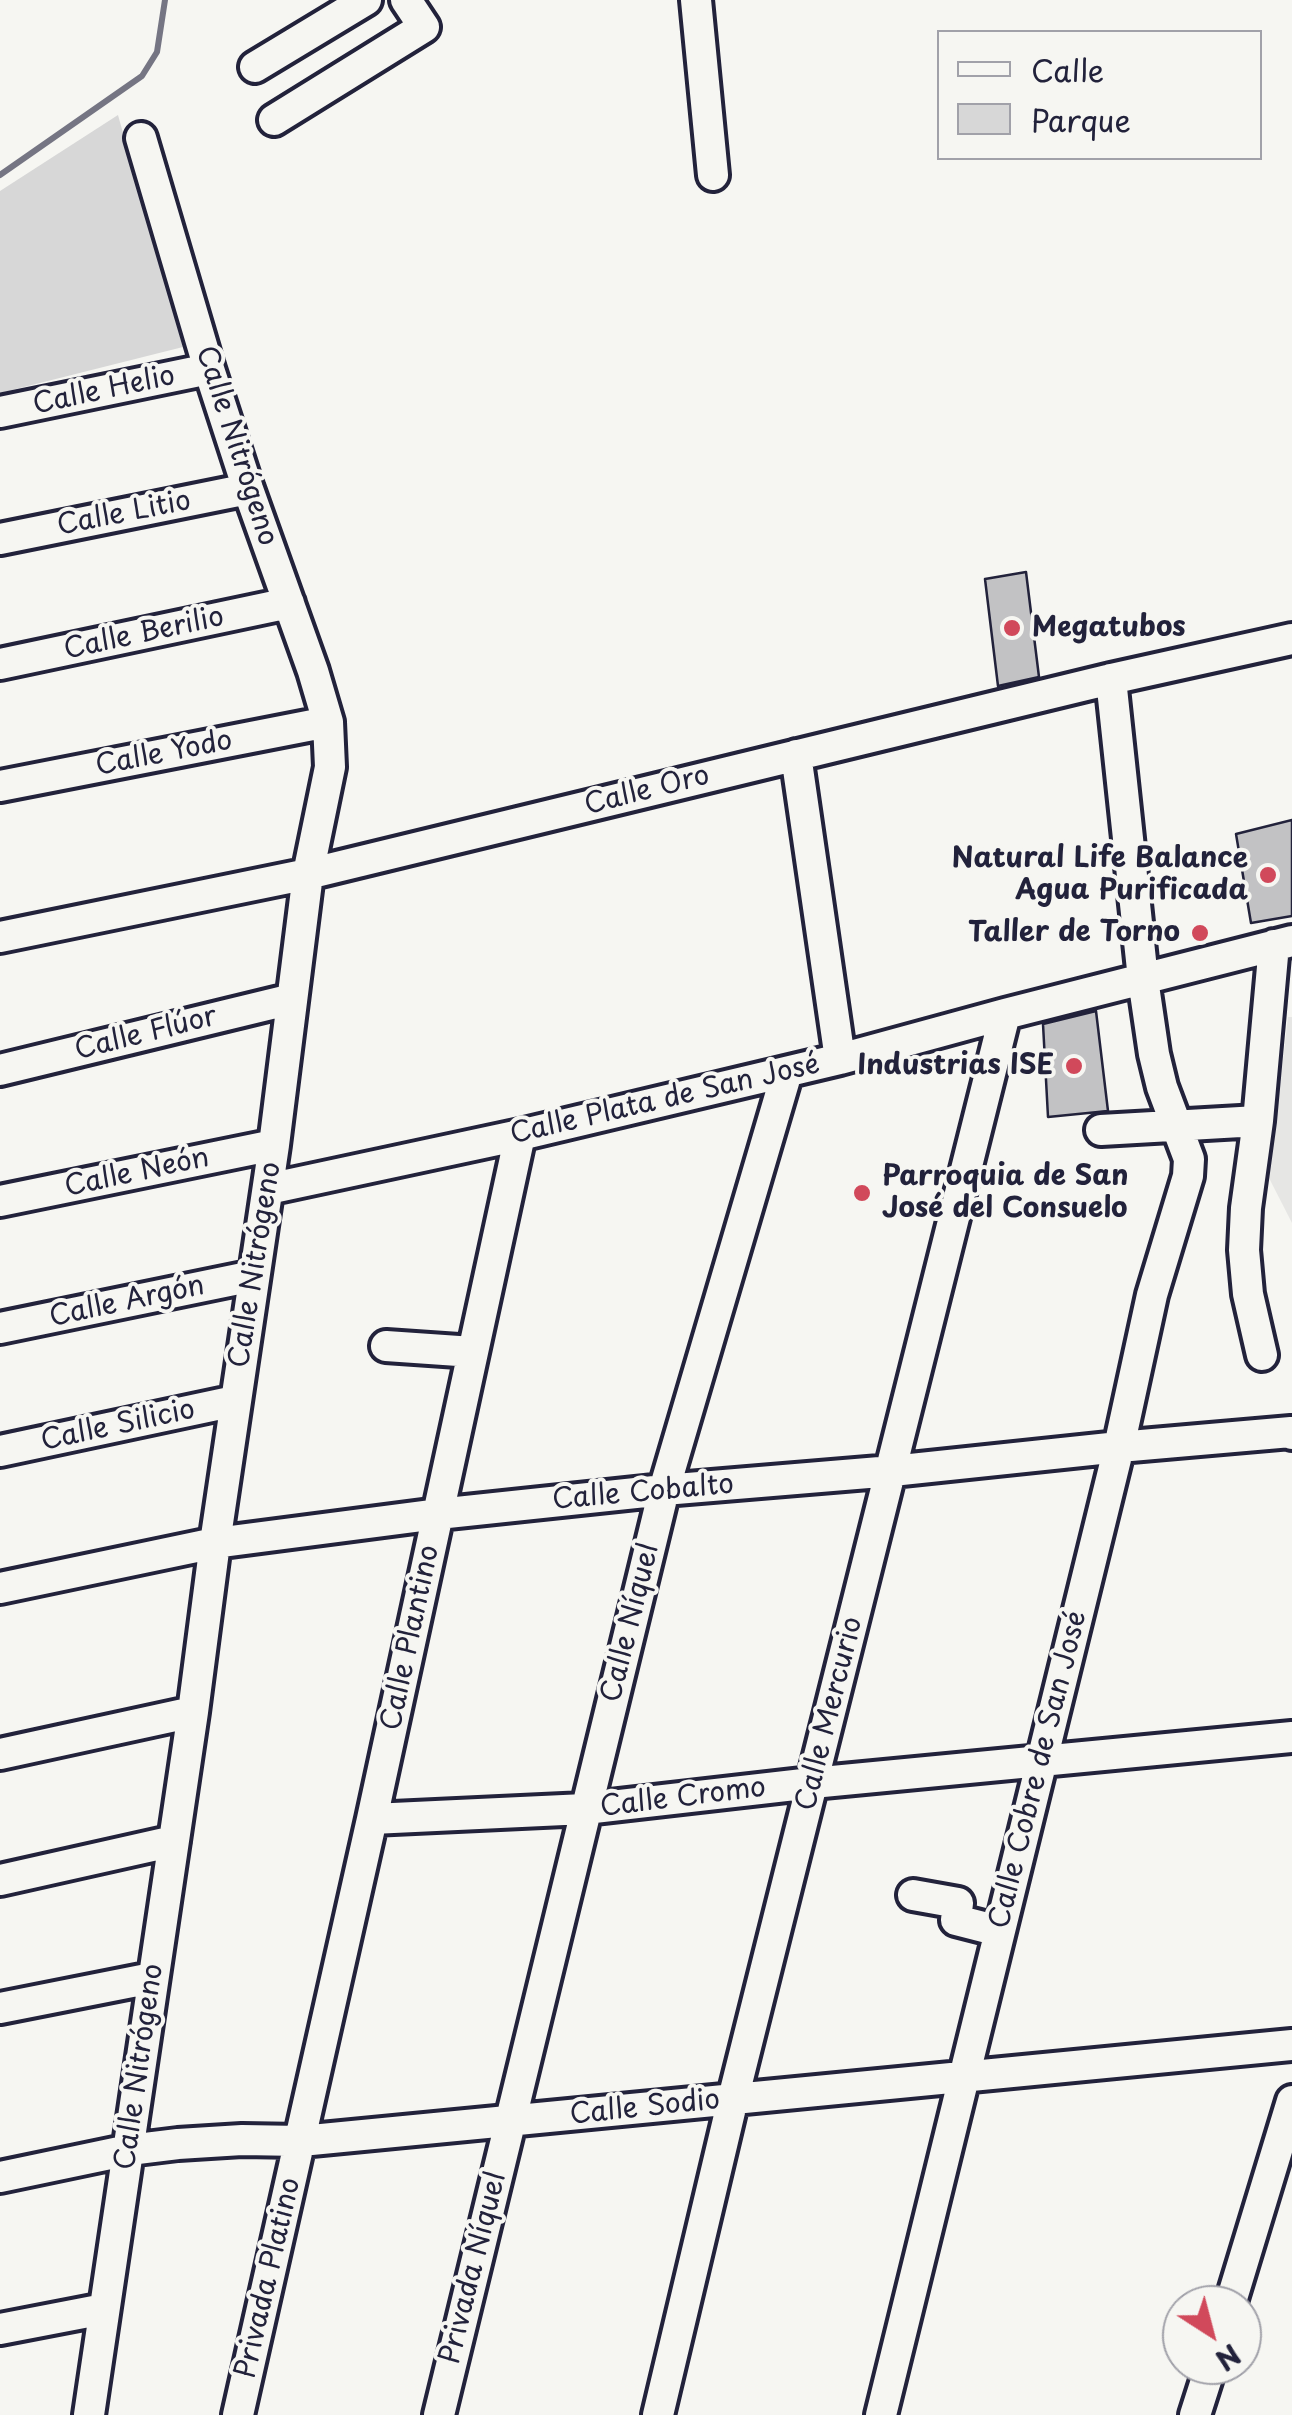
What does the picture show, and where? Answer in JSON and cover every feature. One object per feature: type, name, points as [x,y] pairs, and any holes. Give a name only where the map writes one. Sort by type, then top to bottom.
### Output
[{"type":"street","points":[[255,68],[366,0]]},
{"type":"street","points":[[274,120],[424,28],[406,0]]},
{"type":"street","points":[[696,0],[713,175]]},
{"type":"street","name":"Calle Nitrógeno","points":[[89,2415],[268,1189],[308,874],[330,767],[328,722],[209,370],[141,138]]},
{"type":"street","name":"Calle Helio","points":[[0,412],[209,370]]},
{"type":"street","name":"Calle Litio","points":[[0,539],[248,489]]},
{"type":"street","name":"Calle Berilio","points":[[0,664],[289,603]]},
{"type":"street","name":"Calle Oro","points":[[0,937],[308,874],[1292,638]]},
{"type":"street","name":"Calle Cobre de San José","points":[[881,2415],[1119,1448],[1152,1295],[1188,1176],[1190,1159],[1162,1087],[1154,1054],[1110,679]]},
{"type":"street","name":"Calle Yodo","points":[[0,786],[328,722]]},
{"type":"street","points":[[796,755],[840,1059]]},
{"type":"street","points":[[1262,1355],[1248,1294],[1246,1208],[1283,943]]},
{"type":"street","name":"Calle Plata de San José","points":[[268,1189],[840,1059],[1283,943]]},
{"type":"street","name":"Calle Flúor","points":[[0,1070],[292,999]]},
{"type":"street","name":"Calle Mercurio","points":[[658,2415],[1006,1014]]},
{"type":"street","name":"Calle Níquel","points":[[510,2122],[664,1490],[786,1072]]},
{"type":"street","points":[[1101,1130],[1258,1121]]},
{"type":"street","name":"Calle Plantino","points":[[301,2141],[520,1134]]},
{"type":"street","name":"Calle Neón","points":[[0,1201],[274,1145]]},
{"type":"street","name":"Calle Argón","points":[[0,1328],[254,1276]]},
{"type":"street","points":[[386,1346],[472,1352]]},
{"type":"street","name":"Calle Silicio","points":[[0,1452],[235,1400]]},
{"type":"street","name":"Calle Cobalto","points":[[0,1588],[214,1542],[438,1514],[1292,1433]]},
{"type":"street","points":[[0,1754],[193,1712]]},
{"type":"street","name":"Calle Cromo","points":[[372,1819],[585,1809],[1292,1737]]},
{"type":"street","points":[[0,1880],[174,1840]]},
{"type":"street","points":[[913,1895],[958,1904],[956,1920],[999,1931]]},
{"type":"street","points":[[0,2008],[152,1978]]},
{"type":"street","name":"Calle Sodio","points":[[0,2177],[129,2150],[178,2144],[301,2141],[964,2077],[1140,2045],[1292,2045]]},
{"type":"street","points":[[1236,2285],[1292,2100]]},
{"type":"street","name":"Privada Níquel","points":[[439,2415],[510,2122]]},
{"type":"street","name":"Privada Platino","points":[[238,2415],[301,2141]]},
{"type":"street","points":[[0,2329],[104,2309]]},
{"type":"street","points":[[1195,2415],[1205,2385]]},
{"type":"shaded area","points":[[1288,1017],[1292,1017],[1292,1223],[1269,1178]]},
{"type":"green space","points":[[118,115],[183,347],[0,393],[0,191]]},
{"type":"building","name":"Megatubos","points":[[1026,572],[1039,677],[998,686],[985,579]]},
{"type":"building","name":"Natural Life Balance Agua Purificada","points":[[1292,820],[1292,916],[1251,923],[1236,834]]},
{"type":"building","name":"Industrias ISE","points":[[1096,1011],[1108,1111],[1048,1117],[1043,1024]]},
{"type":"waterway","points":[[0,175],[142,76],[157,52],[165,0]]},
{"type":"place","name":"Megatubos","points":[[1012,628]]},
{"type":"place","name":"Natural Life Balance Agua Purificada","points":[[1268,875]]},
{"type":"place","name":"Taller de Torno","points":[[1200,933]]},
{"type":"place","name":"Industrias ISE","points":[[1074,1066]]},
{"type":"place","name":"Parroquia de San José del Consuelo","points":[[862,1193]]}]
